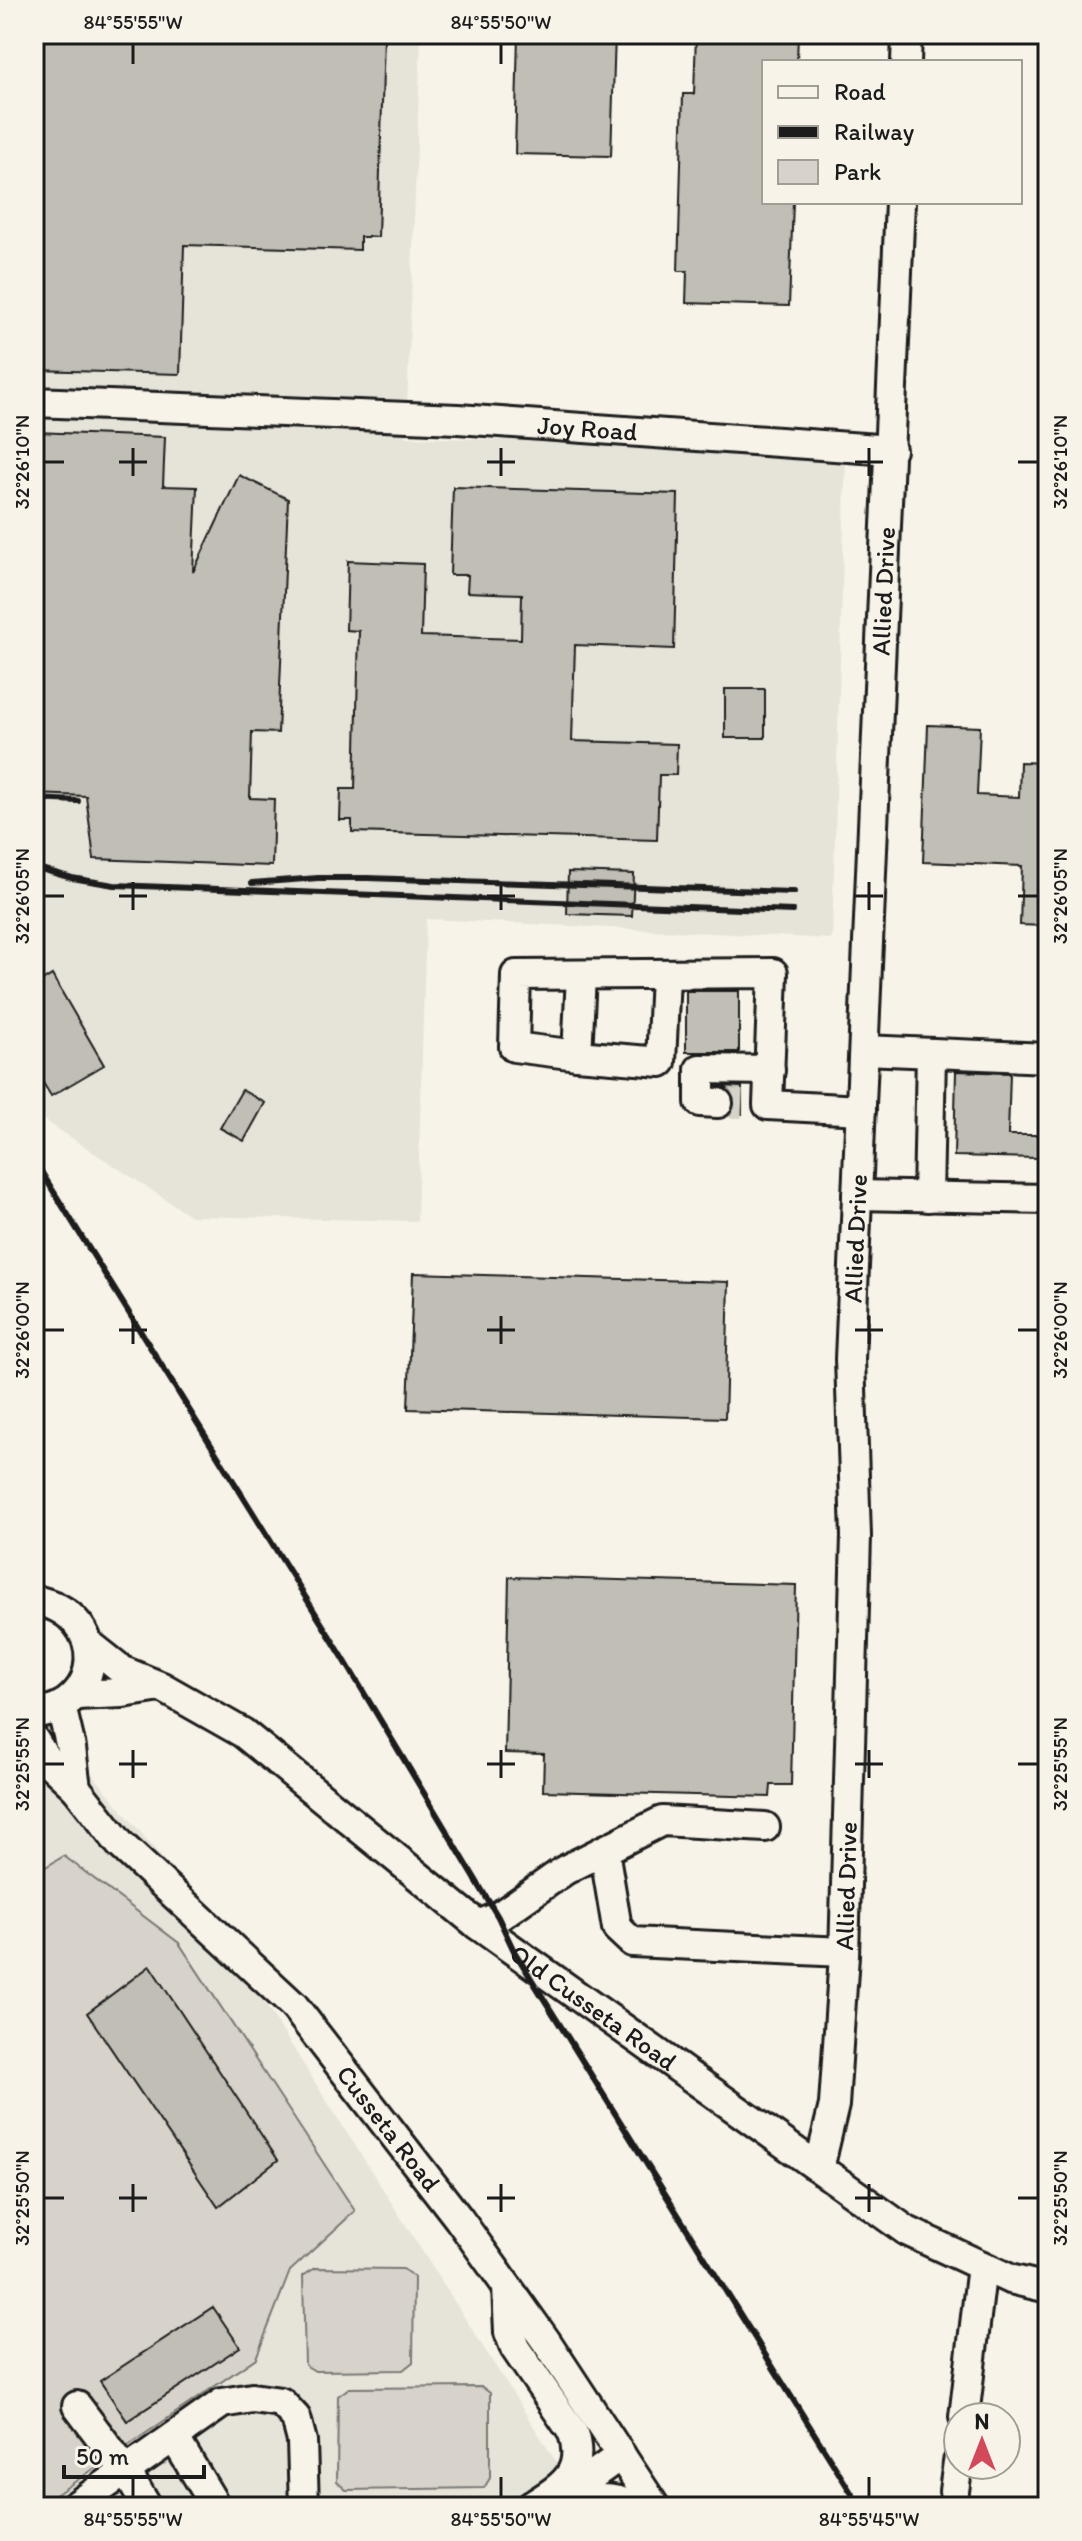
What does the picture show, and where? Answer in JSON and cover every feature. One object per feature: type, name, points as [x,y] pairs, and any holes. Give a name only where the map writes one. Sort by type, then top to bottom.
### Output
[{"type":"street","points":[[906,60],[907,34]]},
{"type":"street","points":[[891,450],[900,204]]},
{"type":"street","name":"Joy Road","points":[[34,402],[458,419],[891,450]]},
{"type":"street","name":"Allied Drive","points":[[819,2168],[834,2105],[844,1952],[856,1536],[850,1359],[891,450]]},
{"type":"street","points":[[743,1104],[770,1070],[773,973],[516,975],[514,1047],[679,1062],[700,1069],[770,1070]]},
{"type":"street","points":[[577,1055],[581,975]]},
{"type":"street","points":[[661,1062],[665,976]]},
{"type":"street","points":[[864,1050],[1048,1058]]},
{"type":"street","points":[[928,1197],[931,1054]]},
{"type":"street","points":[[700,1069],[700,1102],[861,1110]]},
{"type":"street","points":[[857,1195],[1048,1199]]},
{"type":"street","points":[[34,1600],[53,1603],[70,1614],[82,1627],[89,1644],[88,1671],[57,1705]]},
{"type":"street","name":"Old Cusseta Road","points":[[89,1644],[123,1671],[162,1687],[243,1733],[478,1925],[907,2231],[1010,2279],[1048,2288]]},
{"type":"street","points":[[57,1705],[162,1687]]},
{"type":"street","points":[[57,1705],[71,1748],[76,1788]]},
{"type":"street","name":"Cusseta Road","points":[[34,1740],[48,1762],[76,1788],[120,1844],[294,2006],[459,2219],[655,2507]]},
{"type":"street","points":[[478,1925],[498,1917],[565,1870],[662,1821],[765,1827]]},
{"type":"street","points":[[604,1850],[617,1928],[632,1942],[844,1952]]},
{"type":"street","points":[[966,2401],[982,2266]]},
{"type":"street","points":[[507,2287],[509,2332],[515,2348],[573,2433],[578,2448],[577,2464],[562,2486],[530,2507]]},
{"type":"street","points":[[74,2507],[222,2403],[252,2398],[281,2402],[296,2418],[302,2441],[304,2507]]},
{"type":"street","points":[[77,2406],[126,2471],[147,2507]]},
{"type":"street","points":[[174,2437],[216,2507]]},
{"type":"street","points":[[546,2507],[621,2455]]},
{"type":"street","points":[[954,2491],[955,2481]]},
{"type":"street","points":[[567,2507],[608,2498],[634,2507]]},
{"type":"shaded area","points":[[34,34],[421,34],[406,437],[846,450],[832,939],[426,919],[417,1221],[191,1216],[44,1120],[34,1104]]},
{"type":"shaded area","points":[[34,1704],[206,1911],[585,2507],[34,2507]]},
{"type":"green space","points":[[64,1856],[179,1943],[355,2211],[290,2271],[256,2358],[34,2507],[34,1874]]},
{"type":"green space","points":[[315,2268],[403,2269],[414,2277],[413,2362],[403,2370],[315,2371],[305,2365],[303,2276]]},
{"type":"green space","points":[[482,2387],[490,2393],[490,2478],[484,2488],[346,2490],[337,2482],[338,2396],[349,2388]]},
{"type":"building","points":[[38,34],[384,37],[378,237],[360,237],[360,250],[184,245],[180,374],[34,370],[34,117]]},
{"type":"building","points":[[518,34],[615,34],[611,156],[515,154]]},
{"type":"building","points":[[696,34],[798,34],[797,60],[762,60],[762,204],[793,204],[789,306],[686,303],[687,271],[678,271],[683,94],[694,94]]},
{"type":"building","points":[[34,432],[165,437],[163,486],[197,487],[193,572],[239,475],[288,499],[278,733],[252,732],[250,798],[274,799],[272,866],[94,859],[86,796],[34,794]]},
{"type":"building","points":[[453,487],[678,494],[674,649],[575,645],[572,741],[677,744],[676,775],[659,775],[657,840],[352,832],[352,820],[340,820],[341,789],[355,789],[359,631],[346,630],[348,561],[423,564],[421,636],[521,639],[522,594],[467,592],[468,575],[450,575]]},
{"type":"building","points":[[725,689],[765,689],[765,738],[725,738]]},
{"type":"building","points":[[928,725],[980,727],[977,795],[1019,797],[1020,762],[1048,763],[1045,926],[1020,925],[1022,866],[923,862]]},
{"type":"building","points":[[568,872],[634,874],[632,916],[567,914]]},
{"type":"building","points":[[52,975],[104,1065],[51,1096],[34,1068],[34,986]]},
{"type":"building","points":[[686,991],[739,991],[739,1052],[686,1052]]},
{"type":"building","points":[[956,1071],[1010,1073],[1008,1135],[1039,1135],[1038,1158],[954,1156]]},
{"type":"building","points":[[720,1086],[742,1087],[742,1114],[731,1114],[735,1105],[733,1096],[728,1089]]},
{"type":"building","points":[[242,1090],[265,1103],[244,1141],[220,1128]]},
{"type":"building","points":[[413,1273],[729,1282],[725,1418],[408,1409]]},
{"type":"building","points":[[509,1577],[796,1585],[791,1785],[771,1785],[770,1797],[543,1791],[544,1754],[505,1753]]},
{"type":"building","points":[[150,1966],[278,2160],[218,2207],[87,2013]]},
{"type":"building","points":[[213,2307],[240,2347],[127,2421],[100,2381]]},
{"type":"tunnel","points":[[718,1103],[742,1104]]},
{"type":"railway","points":[[34,799],[78,801]]},
{"type":"railway","points":[[34,867],[114,885],[793,911]]},
{"type":"railway","points":[[252,883],[367,878],[794,892]]},
{"type":"railway","points":[[34,1160],[342,1656],[498,1917],[514,1951],[860,2507]]}]
